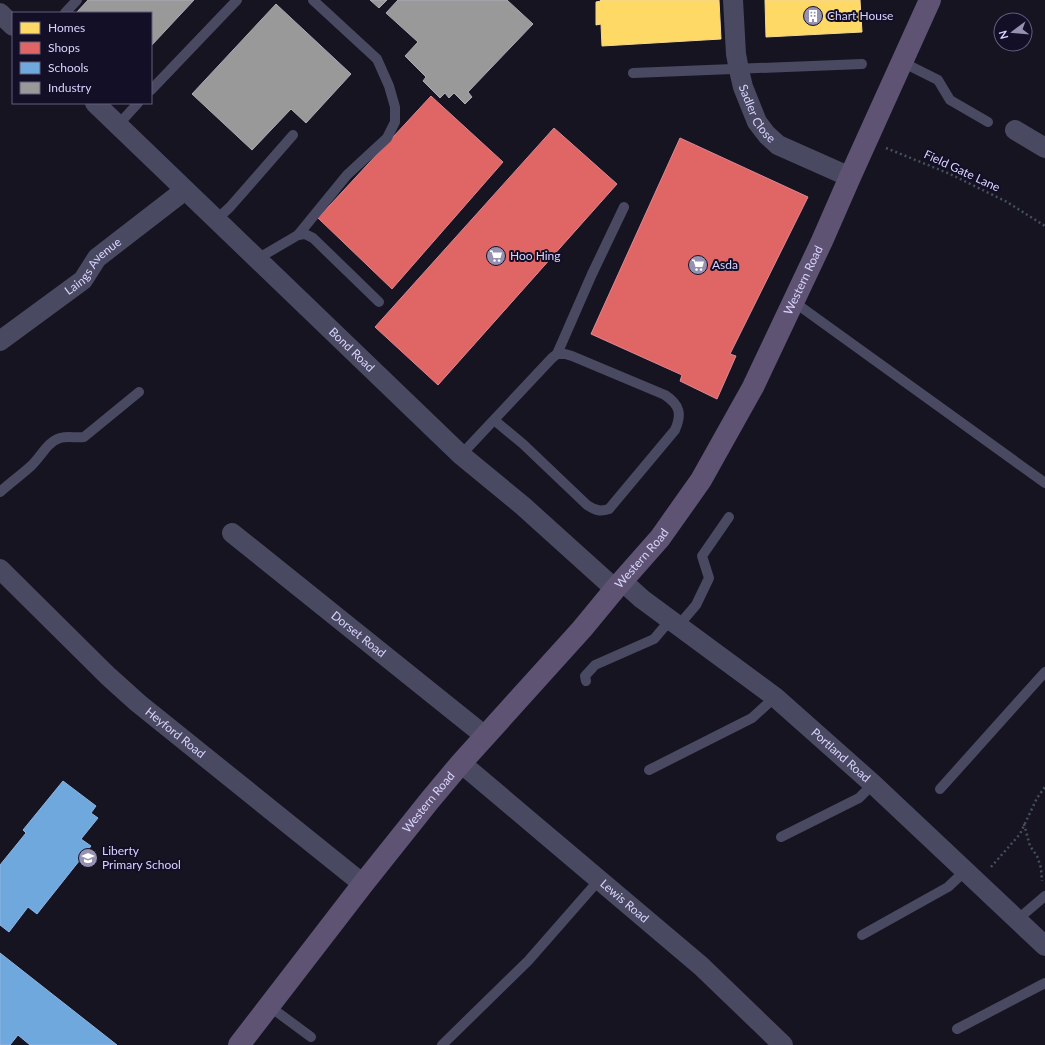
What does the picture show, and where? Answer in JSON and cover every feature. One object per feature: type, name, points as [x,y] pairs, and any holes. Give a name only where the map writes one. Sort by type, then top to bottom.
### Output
[{"type":"main road","name":"Western Road","points":[[239,1045],[363,884],[461,763],[582,629],[618,585],[660,538],[701,480],[754,387],[822,241],[930,0]]},
{"type":"street","name":"Sadler Close","points":[[733,0],[736,54],[739,70],[743,87],[757,122],[767,135],[778,145],[850,177]]},
{"type":"street","name":"Bond Road","points":[[95,104],[461,455],[618,585]]},
{"type":"street","points":[[1015,130],[1045,148]]},
{"type":"street","name":"Laings Avenue","points":[[0,341],[83,280],[97,258],[184,190]]},
{"type":"street","name":"Dorset Road","points":[[232,533],[485,736]]},
{"type":"street","name":"Heyford Road","points":[[0,569],[108,676],[138,703],[363,884]]},
{"type":"street","name":"Portland Road","points":[[618,585],[642,599],[675,622],[776,697],[873,784],[1045,946]]},
{"type":"street","name":"Lewis Road","points":[[461,763],[701,966],[779,1044]]},
{"type":"lane","points":[[66,12],[77,0]]},
{"type":"lane","points":[[152,89],[237,0]]},
{"type":"lane","points":[[257,259],[298,235],[347,175],[387,138],[395,122],[395,106],[389,86],[377,60],[313,0]]},
{"type":"lane","points":[[902,62],[938,80],[950,100],[988,122]]},
{"type":"lane","points":[[633,73],[862,64]]},
{"type":"lane","points":[[118,125],[137,104]]},
{"type":"lane","points":[[216,220],[230,207],[293,135]]},
{"type":"lane","points":[[461,455],[554,356],[624,207]]},
{"type":"lane","points":[[298,235],[305,234],[313,238],[379,302]]},
{"type":"lane","points":[[794,302],[1045,484]]},
{"type":"lane","points":[[494,420],[523,444],[587,505],[601,511],[609,509],[675,430],[680,420],[678,409],[673,400],[665,395],[566,354],[554,356]]},
{"type":"lane","points":[[0,492],[32,465],[51,443],[58,438],[84,437],[139,392]]},
{"type":"lane","points":[[586,681],[585,676],[594,665],[654,639],[696,605],[709,578],[702,556],[729,516]]},
{"type":"lane","points":[[940,789],[1045,672]]},
{"type":"lane","points":[[649,770],[752,718],[776,697]]},
{"type":"lane","points":[[782,837],[859,798],[873,784]]},
{"type":"lane","points":[[862,935],[948,887],[971,876]]},
{"type":"lane","points":[[442,1045],[528,961],[600,880]]},
{"type":"lane","points":[[1018,919],[1045,896]]},
{"type":"lane","points":[[957,1030],[1045,983]]},
{"type":"lane","points":[[269,1006],[311,1037]]},
{"type":"path","name":"Field Gate Lane","points":[[867,140],[950,174],[1007,202],[1045,226]]},
{"type":"path","points":[[971,876],[1020,834],[1037,798],[1045,787]]},
{"type":"path","points":[[1024,824],[1030,846],[1037,856],[1041,868],[1042,881],[1038,886]]},
{"type":"building: Homes","points":[[600,0],[719,0],[721,39],[602,46],[601,24],[596,25],[596,2],[601,1]]},
{"type":"building: Homes","name":"Chart House","points":[[765,0],[860,0],[862,32],[766,37]]},
{"type":"building: Shops","points":[[431,96],[503,162],[392,289],[318,218]]},
{"type":"building: Shops","name":"Hoo Hing","points":[[554,128],[617,184],[438,385],[375,327]]},
{"type":"building: Shops","name":"Asda","points":[[680,138],[808,197],[730,354],[736,356],[717,399],[680,381],[682,375],[591,334]]},
{"type":"building: Schools","points":[[63,781],[96,806],[91,813],[98,818],[81,839],[91,846],[37,914],[28,907],[9,932],[0,925],[0,865],[26,833],[23,830]]},
{"type":"building: Schools","points":[[0,953],[117,1045],[30,1045],[18,1035],[10,1045],[0,1045]]},
{"type":"building: Industry","points":[[88,0],[194,0],[152,45],[152,12],[77,12]]},
{"type":"building: Industry","points":[[370,0],[387,0],[379,8]]},
{"type":"building: Industry","points":[[398,0],[507,0],[533,24],[468,92],[472,97],[465,104],[454,93],[449,98],[445,93],[440,98],[423,81],[426,77],[405,56],[418,42],[386,13]]},
{"type":"building: Industry","points":[[276,4],[351,74],[306,123],[291,109],[252,150],[192,94]]},
{"type":"place","name":"Chart House","points":[[813,16]]},
{"type":"place","name":"Hoo Hing","points":[[496,256]]},
{"type":"place","name":"Asda","points":[[698,265]]},
{"type":"place","name":"Liberty Primary School","points":[[88,858]]}]
